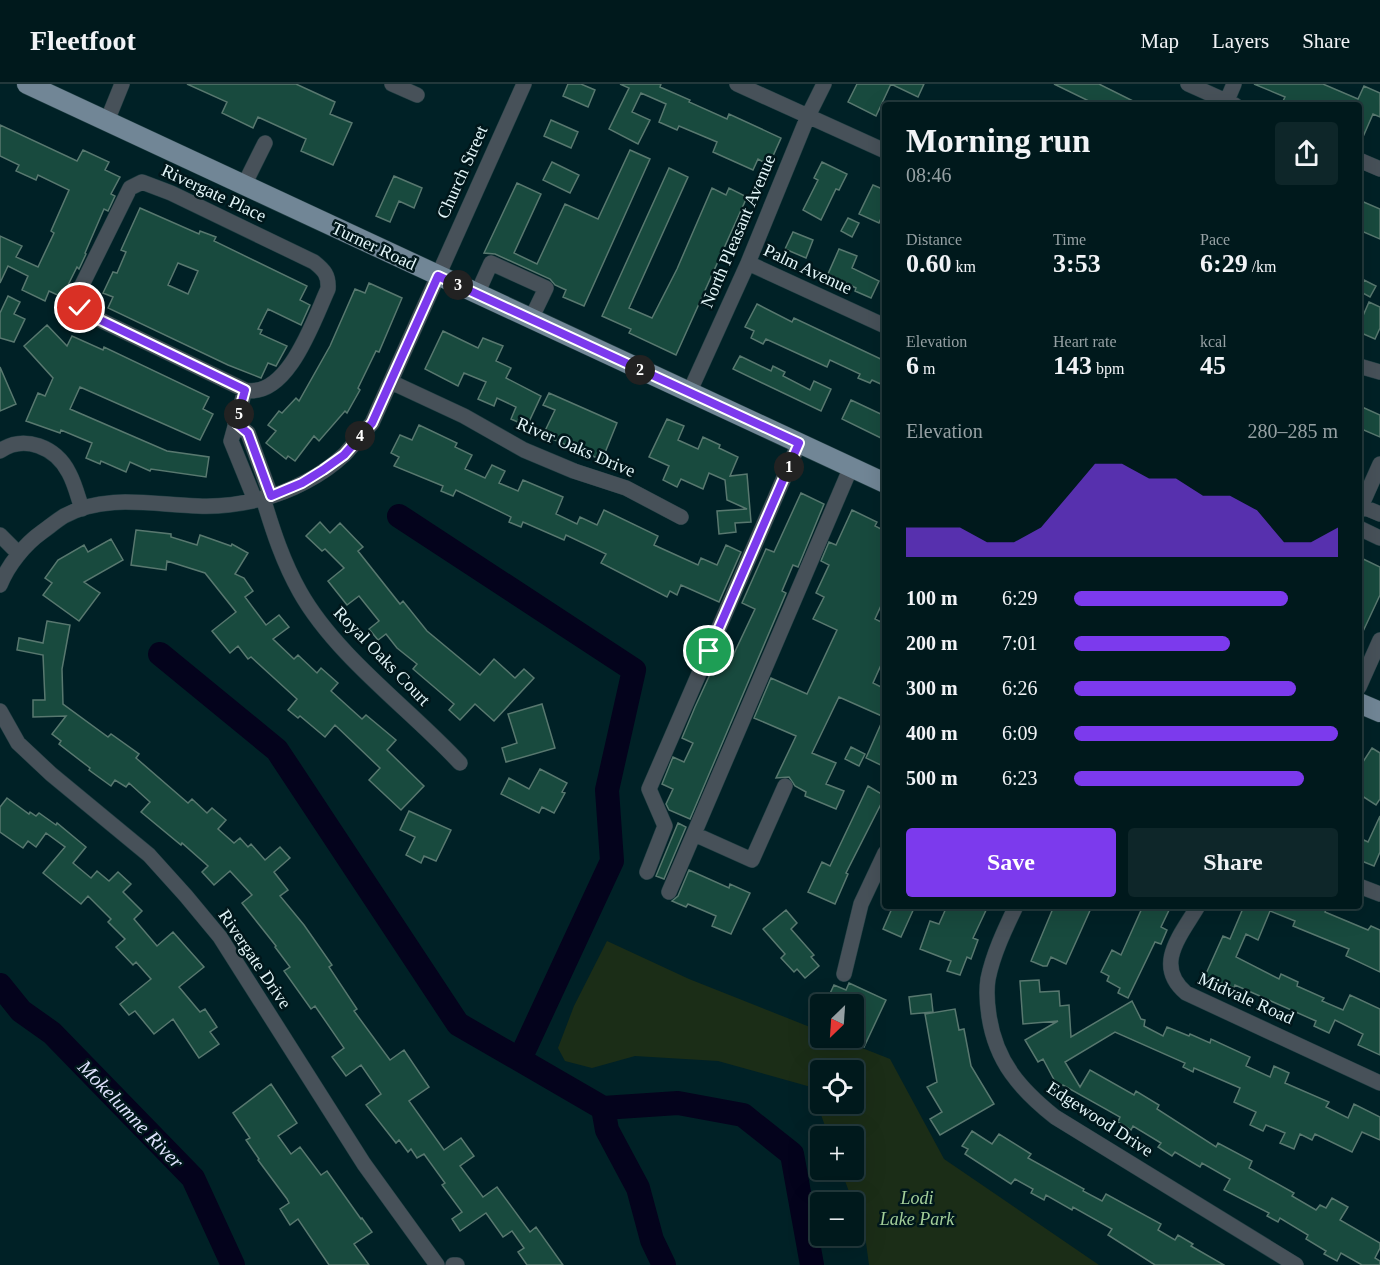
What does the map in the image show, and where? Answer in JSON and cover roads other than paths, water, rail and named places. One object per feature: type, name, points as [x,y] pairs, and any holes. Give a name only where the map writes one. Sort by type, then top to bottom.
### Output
[{"type":"main road","name":"Turner Road","points":[[29,84],[882,482]]},
{"type":"main road","points":[[1362,704],[1380,712]]},
{"type":"street","points":[[108,121],[122,84]]},
{"type":"street","points":[[392,84],[417,95]]},
{"type":"street","name":"Church Street","points":[[438,276],[524,84]]},
{"type":"street","points":[[738,84],[882,150]]},
{"type":"street","name":"North Pleasant Avenue","points":[[689,393],[748,262],[808,116],[824,84]]},
{"type":"street","points":[[1188,84],[1225,102]]},
{"type":"street","points":[[1230,102],[1234,84]]},
{"type":"street","points":[[244,185],[265,143]]},
{"type":"street","points":[[1362,161],[1380,169]]},
{"type":"street","name":"Rivergate Place","points":[[142,182],[171,192],[314,262],[324,270],[328,279],[328,289],[290,368],[278,381],[264,389],[251,392],[245,390],[94,317],[80,308],[77,300],[80,289],[130,188],[138,183],[142,182]]},
{"type":"street","name":"Palm Avenue","points":[[748,262],[882,325]]},
{"type":"street","points":[[477,294],[491,263],[546,288],[531,319]]},
{"type":"street","points":[[0,585],[19,554],[35,537],[57,521],[82,509],[139,501],[199,506],[235,504],[263,498],[302,483],[323,470],[344,455],[372,423],[438,276]]},
{"type":"street","points":[[1362,367],[1380,372]]},
{"type":"street","name":"River Oaks Drive","points":[[391,382],[464,416],[524,450],[574,471],[626,488],[681,517]]},
{"type":"street","points":[[245,390],[231,441],[263,498]]},
{"type":"street","points":[[0,451],[6,446],[19,443],[33,443],[47,449],[69,472],[82,509]]},
{"type":"street","points":[[647,872],[665,826],[649,789],[799,443]]},
{"type":"street","points":[[1362,504],[1380,464]]},
{"type":"street","points":[[669,892],[851,467]]},
{"type":"street","name":"Royal Oaks Court","points":[[263,498],[279,551],[301,594],[317,618],[338,643],[460,763]]},
{"type":"street","points":[[1362,510],[1380,514]]},
{"type":"street","points":[[1362,529],[1380,538]]},
{"type":"street","points":[[0,535],[19,554]]},
{"type":"street","points":[[1362,680],[1380,640]]},
{"type":"street","name":"Rivergate Drive","points":[[0,711],[6,736],[18,743],[51,774],[150,855],[220,938],[364,1164],[437,1265]]},
{"type":"street","points":[[694,834],[752,860],[785,786]]},
{"type":"street","points":[[844,974],[854,927],[882,860]]},
{"type":"street","points":[[1362,887],[1380,894]]},
{"type":"street","name":"Edgewood Drive","points":[[1015,909],[1001,938],[988,979],[986,998],[991,1028],[1005,1065],[1032,1099],[1055,1117],[1296,1265]]},
{"type":"street","name":"Midvale Road","points":[[1196,909],[1173,951],[1169,964],[1177,985],[1186,993],[1380,1083]]},
{"type":"waterway","points":[[399,516],[634,670],[607,790],[612,861],[520,1059]]},
{"type":"waterway","points":[[160,654],[277,750],[458,1024],[603,1108]]},
{"type":"waterway","name":"Mokelumne River","points":[[0,985],[21,1011],[52,1033],[193,1178],[233,1265]]},
{"type":"waterway","name":"Mokelumne River","points":[[664,1265],[652,1240],[638,1188],[607,1130],[603,1108],[678,1103],[743,1115],[792,1154],[812,1265]]},
{"type":"park label","name":"Lodi Lake Park","points":[[917,1208]]}]
